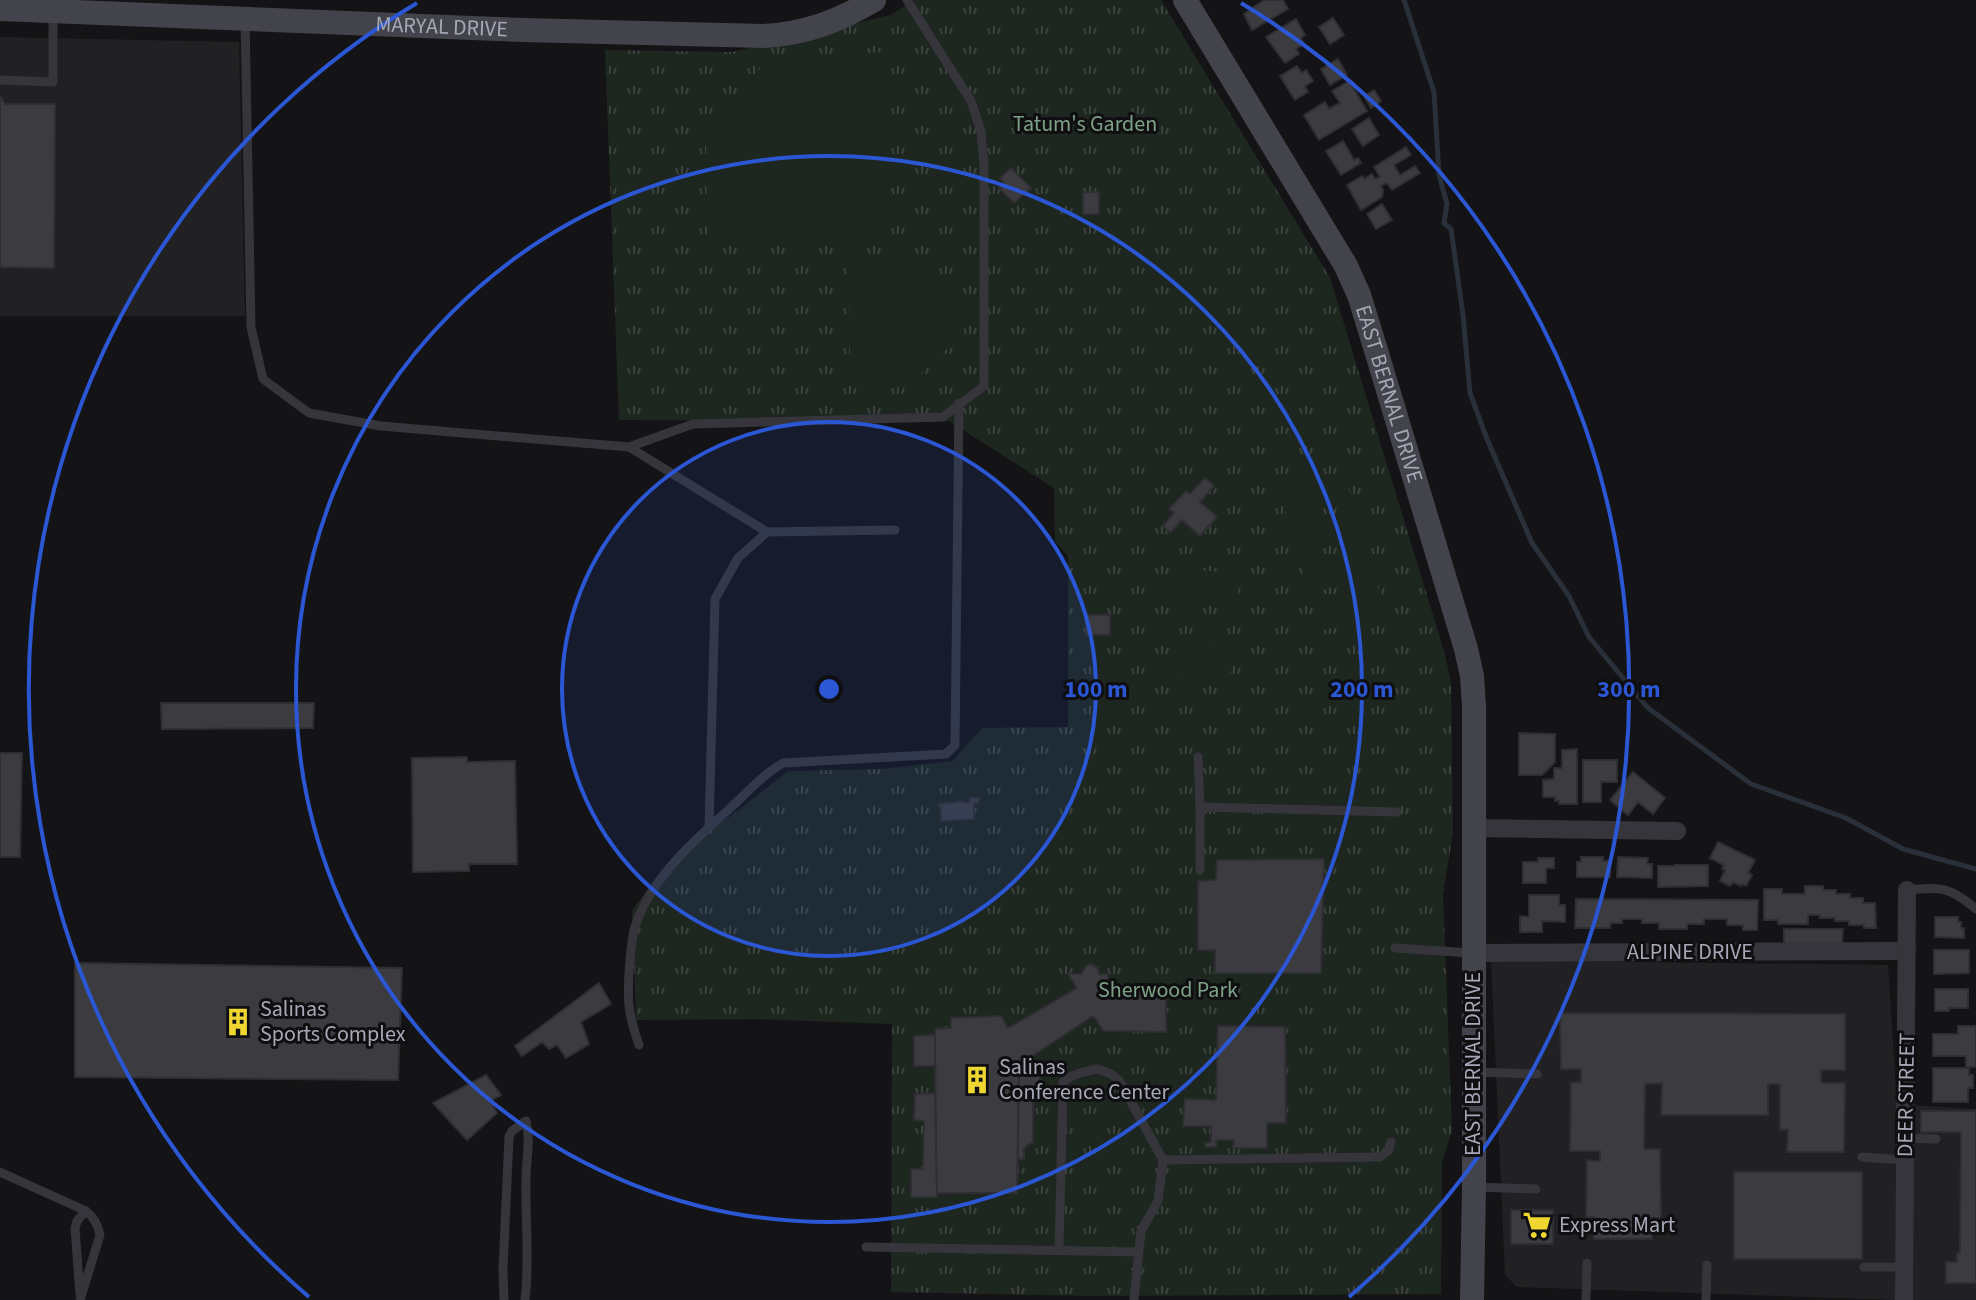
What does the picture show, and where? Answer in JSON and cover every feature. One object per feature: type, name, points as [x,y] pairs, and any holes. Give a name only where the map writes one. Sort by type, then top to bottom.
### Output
[{"type":"main road","name":"MARYAL DRIVE","points":[[0,9],[523,30],[763,36],[800,32],[824,25],[874,0]]},
{"type":"main road","name":"EAST BERNAL DRIVE","points":[[1185,0],[1330,237],[1359,295],[1472,676],[1472,1300]]},
{"type":"street","points":[[1473,828],[1677,831]]},
{"type":"street","name":"DEER STREET","points":[[1904,1300],[1907,890]]},
{"type":"street","name":"ALPINE DRIVE","points":[[1473,953],[1907,951]]},
{"type":"lane","points":[[245,18],[251,327],[263,379],[309,413],[381,426],[629,447],[693,424],[943,417],[984,386],[984,147],[971,101],[907,0]]},
{"type":"lane","points":[[0,80],[53,82],[53,10]]},
{"type":"lane","points":[[639,1045],[628,1005],[634,931],[661,879],[684,850],[709,826],[765,775],[783,763],[946,754],[954,749],[957,742],[959,403]]},
{"type":"lane","points":[[629,447],[767,532],[895,530]]},
{"type":"lane","points":[[709,826],[715,599],[738,558],[767,532]]},
{"type":"lane","points":[[1198,757],[1200,870]]},
{"type":"lane","points":[[1200,807],[1397,812]]},
{"type":"lane","points":[[1907,890],[1937,887],[1955,892],[1976,909]]},
{"type":"lane","points":[[1395,948],[1473,953]]},
{"type":"lane","points":[[1059,1250],[1063,1082],[1097,1069],[1119,1080],[1163,1160],[1158,1201],[1141,1231],[1134,1300]]},
{"type":"lane","points":[[1473,1072],[1537,1074]]},
{"type":"lane","points":[[504,1300],[509,1137],[526,1121],[529,1142],[526,1178],[529,1270],[525,1300]]},
{"type":"lane","points":[[1905,1138],[1936,1139]]},
{"type":"lane","points":[[1163,1160],[1380,1157],[1388,1151],[1391,1142]]},
{"type":"lane","points":[[1862,1157],[1905,1160]]},
{"type":"lane","points":[[0,1172],[92,1215],[100,1235],[80,1300]]},
{"type":"lane","points":[[507,1180],[526,1178]]},
{"type":"lane","points":[[1474,1187],[1536,1189]]},
{"type":"lane","points":[[80,1300],[75,1228],[86,1211]]},
{"type":"lane","points":[[866,1247],[1138,1252]]},
{"type":"lane","points":[[1586,1300],[1587,1263]]},
{"type":"lane","points":[[1706,1300],[1707,1265]]},
{"type":"lane","points":[[1864,1267],[1904,1267]]},
{"type":"shaded area","points":[[0,37],[239,42],[245,316],[0,316]]},
{"type":"shaded area","points":[[1491,960],[1888,965],[1897,1104],[1976,1109],[1976,1300],[1516,1287],[1505,1274]]},
{"type":"green space","name":"Sherwood Park","points":[[914,0],[1161,0],[1330,278],[1451,681],[1453,832],[1443,894],[1452,1131],[1442,1162],[1441,1294],[1096,1296],[891,1292],[892,1024],[757,1019],[636,1020],[632,910],[679,850],[735,813],[788,771],[883,769],[953,761],[982,728],[1068,727],[1068,556],[1055,541],[1054,488],[949,421],[619,420],[605,50],[732,52],[891,15]]},
{"type":"green space","points":[[884,52],[891,238],[707,244],[706,133],[769,58]]},
{"type":"green space","points":[[877,256],[917,264],[964,313],[964,332],[919,376],[898,387],[857,390],[850,378],[849,265]]},
{"type":"green space","points":[[1344,473],[1352,500],[1288,519],[1280,493]]},
{"type":"green space","points":[[1356,509],[1364,536],[1299,555],[1291,528]]},
{"type":"green space","points":[[1366,548],[1374,574],[1310,594],[1302,567]]},
{"type":"green space","points":[[1178,568],[1240,574],[1237,604],[1175,598]]},
{"type":"green space","points":[[1377,584],[1385,611],[1321,631],[1313,604]]},
{"type":"green space","points":[[1171,642],[1232,649],[1229,679],[1167,672]]},
{"type":"building","points":[[1264,0],[1283,0],[1288,9],[1252,30],[1244,14]]},
{"type":"building","points":[[1333,18],[1344,35],[1330,44],[1319,27]]},
{"type":"building","points":[[1296,19],[1305,35],[1301,38],[1304,44],[1296,49],[1299,54],[1285,63],[1266,37]]},
{"type":"building","points":[[1338,59],[1347,75],[1330,85],[1321,69]]},
{"type":"building","points":[[1297,66],[1302,73],[1306,70],[1313,81],[1305,86],[1308,92],[1295,100],[1280,76]]},
{"type":"building","points":[[1349,81],[1367,111],[1319,140],[1304,115],[1325,102],[1329,109],[1340,103],[1332,91]]},
{"type":"building","points":[[1374,90],[1381,101],[1371,108],[1364,96]]},
{"type":"building","points":[[0,96],[5,104],[55,104],[54,268],[0,267]]},
{"type":"building","points":[[1369,118],[1379,135],[1363,146],[1352,129]]},
{"type":"building","points":[[1343,141],[1354,160],[1358,158],[1361,163],[1341,175],[1326,151]]},
{"type":"building","points":[[1406,147],[1411,155],[1394,165],[1400,175],[1415,166],[1420,173],[1392,190],[1387,183],[1381,186],[1382,197],[1361,210],[1347,185],[1362,176],[1364,179],[1372,174],[1375,179],[1380,177],[1374,167]]},
{"type":"building","points":[[1011,168],[1031,188],[1014,203],[999,188],[1004,183],[1000,178]]},
{"type":"building","points":[[1083,192],[1099,192],[1099,214],[1083,214]]},
{"type":"building","points":[[1382,204],[1392,220],[1376,229],[1367,214]]},
{"type":"building","points":[[1205,478],[1214,486],[1200,502],[1217,517],[1200,536],[1182,520],[1170,533],[1163,526],[1174,513],[1169,509],[1186,491],[1190,494]]},
{"type":"building","points":[[1086,615],[1110,615],[1110,635],[1086,635]]},
{"type":"building","points":[[161,703],[314,703],[313,728],[162,729]]},
{"type":"building","points":[[1519,733],[1555,734],[1555,762],[1542,775],[1519,775]]},
{"type":"building","points":[[1577,749],[1577,804],[1559,804],[1555,797],[1543,797],[1543,780],[1554,779],[1554,768],[1562,768],[1562,750]]},
{"type":"building","points":[[0,753],[22,753],[20,857],[0,857]]},
{"type":"building","points":[[467,757],[467,762],[515,761],[517,864],[469,864],[469,871],[413,872],[412,758]]},
{"type":"building","points":[[1583,760],[1617,760],[1617,782],[1601,782],[1601,802],[1583,802]]},
{"type":"building","points":[[1633,772],[1665,798],[1653,814],[1638,802],[1628,815],[1610,800]]},
{"type":"building","points":[[970,798],[979,798],[979,803],[974,803],[974,819],[941,821],[939,804],[969,803]]},
{"type":"building","points":[[1718,842],[1755,860],[1746,886],[1733,882],[1730,886],[1720,881],[1724,865],[1710,858]]},
{"type":"building","points":[[1581,857],[1603,857],[1603,861],[1610,861],[1610,877],[1577,877],[1577,862],[1581,862]]},
{"type":"building","points":[[1618,857],[1648,858],[1647,864],[1652,864],[1652,878],[1617,877]]},
{"type":"building","points":[[1538,858],[1554,858],[1554,868],[1546,868],[1546,883],[1523,883],[1523,862],[1538,862]]},
{"type":"building","points":[[1324,859],[1321,973],[1215,973],[1215,950],[1198,950],[1198,881],[1216,880],[1217,860]]},
{"type":"building","points":[[1708,865],[1708,886],[1658,887],[1658,866]]},
{"type":"building","points":[[1805,886],[1823,886],[1823,890],[1836,890],[1836,894],[1863,898],[1863,903],[1875,903],[1876,928],[1849,925],[1849,921],[1820,918],[1820,915],[1808,915],[1808,924],[1778,924],[1778,920],[1764,920],[1764,889],[1782,889],[1782,894],[1805,894]]},
{"type":"building","points":[[1529,895],[1559,895],[1559,905],[1565,905],[1565,922],[1542,921],[1542,932],[1520,932],[1520,916],[1529,917]]},
{"type":"building","points":[[1576,899],[1758,900],[1757,930],[1743,930],[1743,925],[1727,925],[1727,919],[1704,919],[1704,924],[1687,924],[1687,929],[1659,929],[1659,923],[1642,923],[1642,919],[1622,919],[1622,923],[1610,923],[1610,928],[1575,928]]},
{"type":"building","points":[[1935,917],[1958,917],[1961,928],[1964,928],[1964,938],[1935,937]]},
{"type":"building","points":[[1784,929],[1843,929],[1842,946],[1784,945]]},
{"type":"building","points":[[1934,950],[1969,950],[1969,973],[1934,974]]},
{"type":"building","name":"Salinas Sports Complex","points":[[75,963],[402,968],[398,1080],[75,1077]]},
{"type":"building","name":"Salinas Conference Center","points":[[1090,964],[1098,968],[1099,974],[1108,974],[1108,985],[1147,985],[1150,993],[1166,994],[1166,1032],[1104,1031],[1093,1016],[1019,1065],[1017,1193],[936,1193],[935,1029],[951,1028],[951,1018],[1001,1016],[1008,1028],[1077,988],[1068,974],[1081,974]]},
{"type":"building","points":[[599,983],[611,1004],[581,1022],[589,1044],[566,1058],[557,1045],[549,1049],[542,1042],[522,1056],[515,1046]]},
{"type":"building","points":[[1935,989],[1968,989],[1968,1008],[1935,1011]]},
{"type":"building","points":[[1560,1013],[1845,1014],[1845,1070],[1821,1070],[1821,1083],[1845,1083],[1844,1152],[1787,1152],[1788,1130],[1780,1130],[1780,1084],[1768,1084],[1768,1115],[1661,1115],[1662,1083],[1645,1084],[1644,1149],[1660,1149],[1661,1218],[1651,1218],[1652,1239],[1594,1239],[1594,1217],[1586,1218],[1587,1160],[1600,1161],[1600,1151],[1570,1151],[1571,1083],[1581,1082],[1581,1069],[1561,1069]]},
{"type":"building","points":[[1218,1026],[1285,1027],[1286,1123],[1267,1123],[1267,1148],[1233,1148],[1234,1140],[1216,1140],[1216,1147],[1205,1147],[1205,1143],[1211,1142],[1211,1126],[1183,1126],[1185,1099],[1216,1100]]},
{"type":"building","points":[[1958,1026],[1976,1026],[1976,1067],[1966,1067],[1966,1056],[1933,1056],[1933,1034],[1958,1034]]},
{"type":"building","points":[[935,1035],[935,1066],[914,1066],[914,1036]]},
{"type":"building","points":[[1031,1057],[1040,1068],[1040,1095],[1033,1095],[1033,1142],[1024,1148],[1024,1159],[1018,1159],[1019,1065]]},
{"type":"building","points":[[1933,1068],[1969,1068],[1969,1075],[1973,1075],[1973,1088],[1968,1088],[1968,1102],[1933,1102]]},
{"type":"building","points":[[486,1075],[501,1095],[490,1101],[497,1113],[467,1140],[433,1103]]},
{"type":"building","points":[[935,1093],[937,1197],[911,1197],[911,1169],[923,1169],[924,1121],[914,1120],[915,1094]]},
{"type":"building","points":[[1921,1111],[1976,1111],[1976,1283],[1946,1283],[1946,1262],[1957,1262],[1957,1253],[1960,1253],[1961,1132],[1921,1132]]},
{"type":"building","points":[[1734,1172],[1862,1172],[1862,1259],[1734,1259]]},
{"type":"building","points":[[1511,1210],[1553,1210],[1553,1244],[1511,1244]]},
{"type":"waterway","points":[[1404,0],[1434,92],[1439,175],[1447,204],[1444,223],[1451,229],[1470,393],[1532,543],[1569,596],[1589,637],[1648,708],[1751,784],[1846,818],[1903,849],[1976,869]]},
{"type":"place","name":"Salinas Sports Complex","points":[[238,1022]]},
{"type":"place","name":"Salinas Conference Center","points":[[977,1080]]},
{"type":"place","name":"Express Mart","points":[[1537,1225]]},
{"type":"park label","name":"Tatum's Garden","points":[[1085,124]]}]
